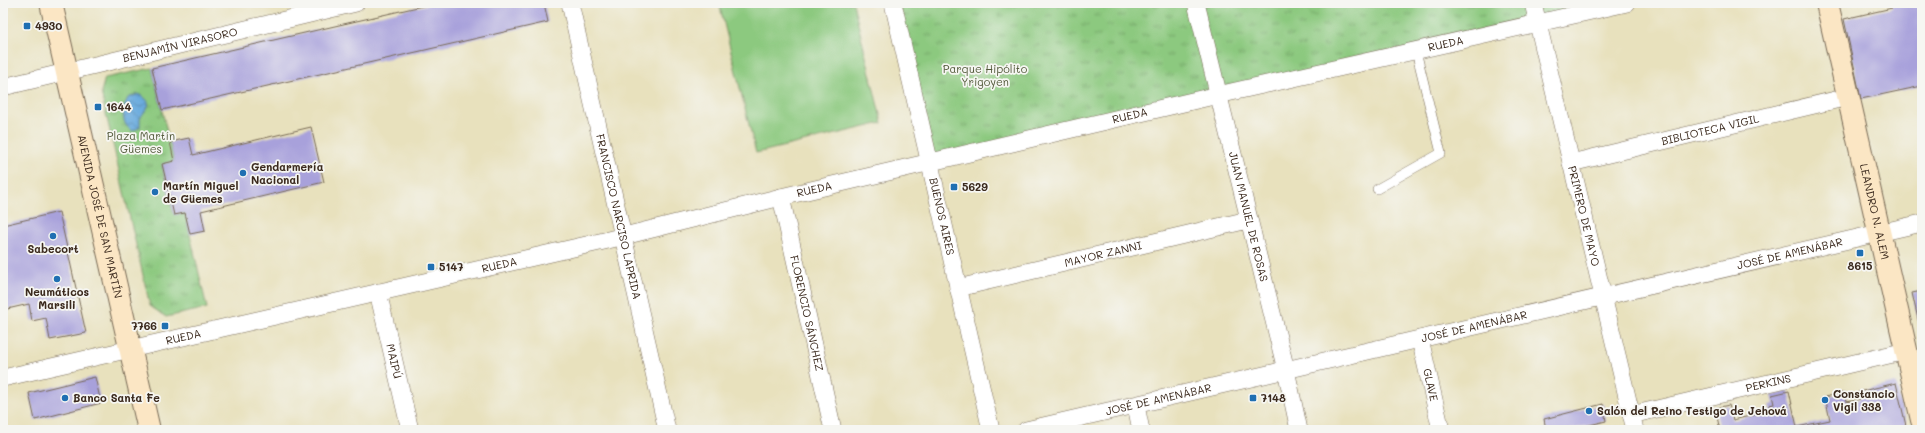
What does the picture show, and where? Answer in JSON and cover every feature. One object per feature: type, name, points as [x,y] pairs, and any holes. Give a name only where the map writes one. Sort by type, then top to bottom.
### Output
[{"type":"main road","name":"AVENIDA JOSÉ DE SAN MARTÍN","points":[[51,3],[149,430]]},
{"type":"main road","name":"LEANDRO N. ALEM","points":[[1827,3],[1922,420]]},
{"type":"street","name":"BENJAMÍN VIRASORO","points":[[3,87],[325,6],[356,3]]},
{"type":"street","name":"FRANCISCO NARCISO LAPRIDA","points":[[570,3],[667,430]]},
{"type":"street","name":"BUENOS AIRES","points":[[893,3],[992,430]]},
{"type":"street","name":"JUAN MANUEL DE ROSAS","points":[[1196,3],[1286,370],[1299,430]]},
{"type":"street","name":"PRIMERO DE MAYO","points":[[1533,3],[1633,423]]},
{"type":"street","name":"RUEDA","points":[[3,378],[624,236],[780,197],[1218,95],[1627,3]]},
{"type":"street","name":"BIBLIOTECA VIGIL","points":[[1571,163],[1848,97]]},
{"type":"street","name":"FLORENCIO SÁNCHEZ","points":[[780,197],[834,430]]},
{"type":"street","name":"MAYOR ZANNI","points":[[958,288],[1248,220]]},
{"type":"street","name":"JOSÉ DE AMENÁBAR","points":[[1026,430],[1604,298],[1922,223]]},
{"type":"street","name":"MAIPÚ","points":[[378,292],[410,430]]},
{"type":"street","name":"GLAVE","points":[[1420,339],[1441,430]]},
{"type":"street","name":"PERKINS","points":[[1633,423],[1906,351]]},
{"type":"street","points":[[1136,406],[1141,430]]},
{"type":"lane","points":[[1377,189],[1441,153],[1416,51]]},
{"type":"green space","points":[[719,3],[853,3],[882,123],[756,153]]},
{"type":"green space","name":"Parque Hipólito Yrigoyen","points":[[893,3],[1627,3],[930,163]]},
{"type":"green space","name":"Plaza Martín Güemes","points":[[152,68],[174,161],[162,165],[174,215],[185,213],[207,308],[166,317],[150,306],[101,92],[105,78]]},
{"type":"water","points":[[138,94],[147,101],[148,106],[140,119],[140,127],[133,131],[124,121],[124,107],[128,98]]},
{"type":"building","points":[[435,3],[544,3],[548,22],[162,110],[152,68]]},
{"type":"building","points":[[1891,3],[1922,3],[1922,86],[1861,99],[1844,19],[1892,8]]},
{"type":"building","name":"Gendarmería Nacional","points":[[311,127],[324,182],[201,211],[205,231],[190,234],[185,213],[174,215],[162,164],[174,161],[170,142],[189,138],[193,155]]},
{"type":"building","points":[[59,212],[86,333],[50,340],[46,318],[32,321],[29,304],[3,310],[3,225]]},
{"type":"building","points":[[1922,291],[1922,332],[1921,332],[1912,293]]},
{"type":"building","name":"Banco Santa Fe","points":[[95,377],[101,403],[35,420],[29,393]]},
{"type":"building","name":"Constancio Vigil 338","points":[[1896,383],[1907,430],[1720,430],[1715,408],[1729,405],[1733,420],[1771,411],[1769,405],[1774,404],[1772,395],[1789,391],[1797,427],[1830,420],[1825,397],[1845,392],[1847,402],[1860,399],[1858,392]]},
{"type":"building","name":"Salón del Reino Testigo de Jehová","points":[[1603,404],[1606,421],[1569,430],[1546,430],[1544,419]]},
{"type":"place","name":"4930","points":[[27,26]]},
{"type":"place","name":"1644","points":[[98,107]]},
{"type":"place","name":"Gendarmería Nacional","points":[[243,173]]},
{"type":"place","name":"5629","points":[[954,187]]},
{"type":"place","name":"Martín Miguel de Güemes","points":[[155,192]]},
{"type":"place","name":"Sabecort","points":[[53,236]]},
{"type":"place","name":"8615","points":[[1860,253]]},
{"type":"place","name":"5147","points":[[431,267]]},
{"type":"place","name":"Neumáticos Marsili","points":[[57,279]]},
{"type":"place","name":"7766","points":[[165,326]]},
{"type":"place","name":"Banco Santa Fe","points":[[65,398]]},
{"type":"place","name":"7148","points":[[1253,398]]},
{"type":"place","name":"Constancio Vigil 338","points":[[1825,400]]},
{"type":"place","name":"Salón del Reino Testigo de Jehová","points":[[1589,411]]}]
